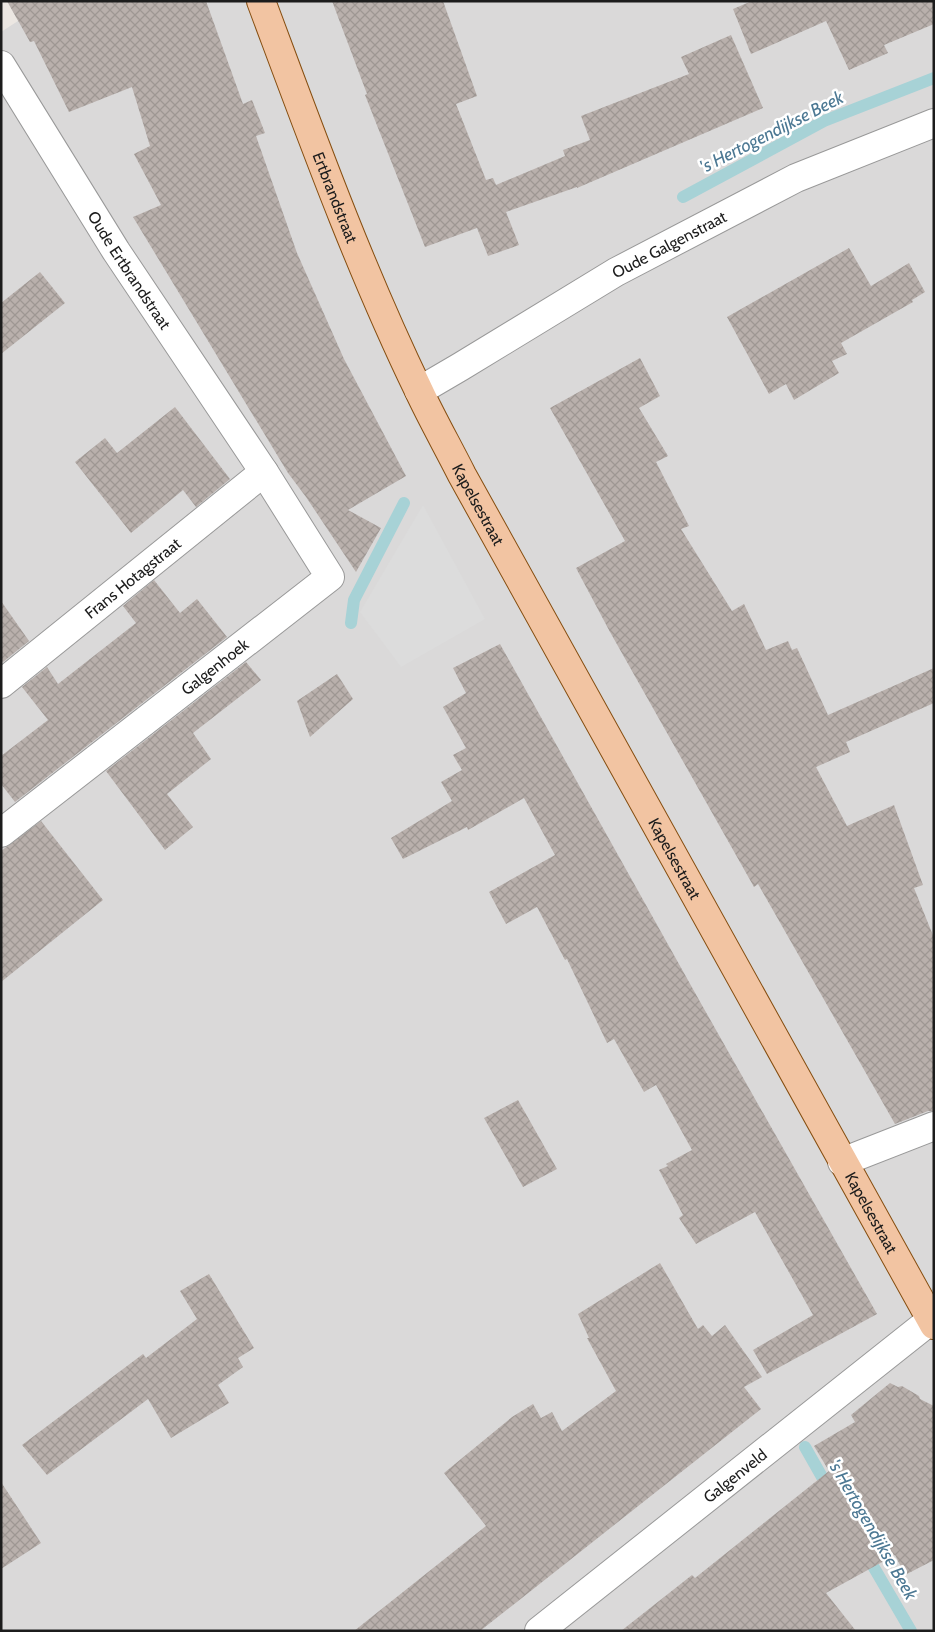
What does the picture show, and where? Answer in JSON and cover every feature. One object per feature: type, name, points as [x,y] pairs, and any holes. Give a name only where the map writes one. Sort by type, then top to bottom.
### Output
[{"type":"main road","name":"Ertbrandstraat","points":[[261,1],[323,166],[370,280],[419,391]]},
{"type":"main road","name":"Kapelsestraat","points":[[419,391],[462,475],[932,1322]]},
{"type":"street","name":"Oude Ertbrandstraat","points":[[1,64],[116,251],[264,472]]},
{"type":"street","name":"Oude Galgenstraat","points":[[419,391],[616,272],[796,178],[934,123]]},
{"type":"street","name":"Frans Hotagstraat","points":[[1,684],[264,472]]},
{"type":"street","name":"Galgenhoek","points":[[1,833],[330,578],[264,472]]},
{"type":"street","points":[[842,1162],[934,1126]]},
{"type":"street","name":"Galgenveld","points":[[539,1631],[932,1322]]},
{"type":"shaded area","points":[[7,1],[934,1],[934,160],[932,161],[934,164],[934,1631],[1,1631],[1,32],[18,21]]},
{"type":"shaded area","points":[[423,505],[485,619],[401,667],[360,612]]},
{"type":"building","points":[[7,1],[206,1],[243,104],[252,100],[265,133],[256,136],[297,253],[344,359],[406,476],[348,510],[381,528],[356,572],[288,473],[133,217],[161,205],[134,154],[150,146],[132,87],[69,112],[34,41],[30,42]]},
{"type":"building","points":[[332,1],[443,1],[477,96],[456,104],[486,180],[493,178],[496,185],[565,156],[563,150],[590,140],[581,116],[689,74],[681,57],[731,35],[763,108],[577,188],[506,212],[519,245],[488,256],[477,228],[425,247],[365,95],[367,94]]},
{"type":"building","points":[[752,1],[934,1],[934,24],[884,45],[888,53],[849,70],[826,21],[751,54],[733,9]]},
{"type":"building","points":[[849,248],[871,286],[909,263],[925,292],[912,300],[913,302],[841,343],[847,354],[832,361],[839,373],[794,400],[786,384],[769,394],[727,317]]},
{"type":"building","points":[[40,272],[65,303],[1,354],[1,303]]},
{"type":"building","points":[[640,358],[660,396],[639,408],[668,456],[656,462],[689,526],[681,529],[732,611],[744,604],[766,650],[788,641],[792,650],[797,648],[828,715],[934,668],[934,703],[846,742],[850,752],[816,767],[847,826],[894,805],[923,885],[914,888],[934,938],[934,1111],[928,1111],[895,1124],[758,884],[754,887],[576,568],[625,541],[550,408]]},
{"type":"building","points":[[175,407],[230,479],[196,507],[183,490],[131,533],[75,462],[105,438],[117,453]]},
{"type":"building","points":[[154,580],[180,613],[197,599],[227,637],[15,802],[1,784],[1,756],[48,720],[22,687],[47,667],[58,684],[136,623],[123,606]]},
{"type":"building","points":[[1,601],[29,641],[3,662],[1,660]]},
{"type":"building","points":[[500,644],[877,1314],[767,1374],[753,1350],[813,1315],[755,1212],[696,1244],[679,1218],[683,1215],[659,1170],[668,1166],[666,1164],[692,1150],[656,1085],[644,1092],[614,1039],[607,1043],[567,959],[565,960],[537,907],[506,924],[489,892],[555,855],[524,798],[468,830],[467,827],[403,859],[391,838],[452,801],[441,782],[462,770],[453,755],[466,748],[443,707],[466,693],[453,668]]},
{"type":"building","points":[[246,662],[261,680],[193,733],[211,759],[167,794],[193,827],[165,850],[106,771]]},
{"type":"building","points":[[337,674],[353,699],[310,737],[297,701]]},
{"type":"building","points":[[41,821],[103,900],[1,982],[1,851]]},
{"type":"building","points":[[518,1100],[557,1169],[523,1187],[484,1118]]},
{"type":"building","points":[[660,1263],[698,1329],[703,1325],[712,1336],[725,1325],[762,1377],[744,1387],[761,1409],[480,1631],[354,1631],[486,1526],[444,1473],[512,1417],[533,1404],[541,1418],[552,1412],[562,1431],[616,1391],[587,1338],[589,1338],[578,1314]]},
{"type":"building","points":[[209,1274],[254,1348],[238,1358],[243,1367],[218,1385],[229,1403],[171,1438],[148,1399],[47,1475],[22,1445],[143,1354],[146,1358],[197,1319],[180,1291]]},
{"type":"building","points":[[890,1383],[898,1387],[902,1386],[934,1406],[934,1560],[905,1575],[895,1555],[826,1593],[856,1631],[621,1631],[692,1575],[695,1578],[829,1471],[814,1446],[855,1422],[851,1415]]},
{"type":"building","points":[[1,1482],[41,1543],[1,1569]]},
{"type":"waterway","name":"'s Hertogendijkse Beek","points":[[683,197],[824,121],[934,78]]},
{"type":"waterway","name":"'s Hertogendijkse Beek","points":[[351,623],[354,600],[404,503]]},
{"type":"waterway","name":"'s Hertogendijkse Beek","points":[[805,1447],[830,1491]]},
{"type":"waterway","name":"'s Hertogendijkse Beek","points":[[866,1554],[911,1631]]}]
